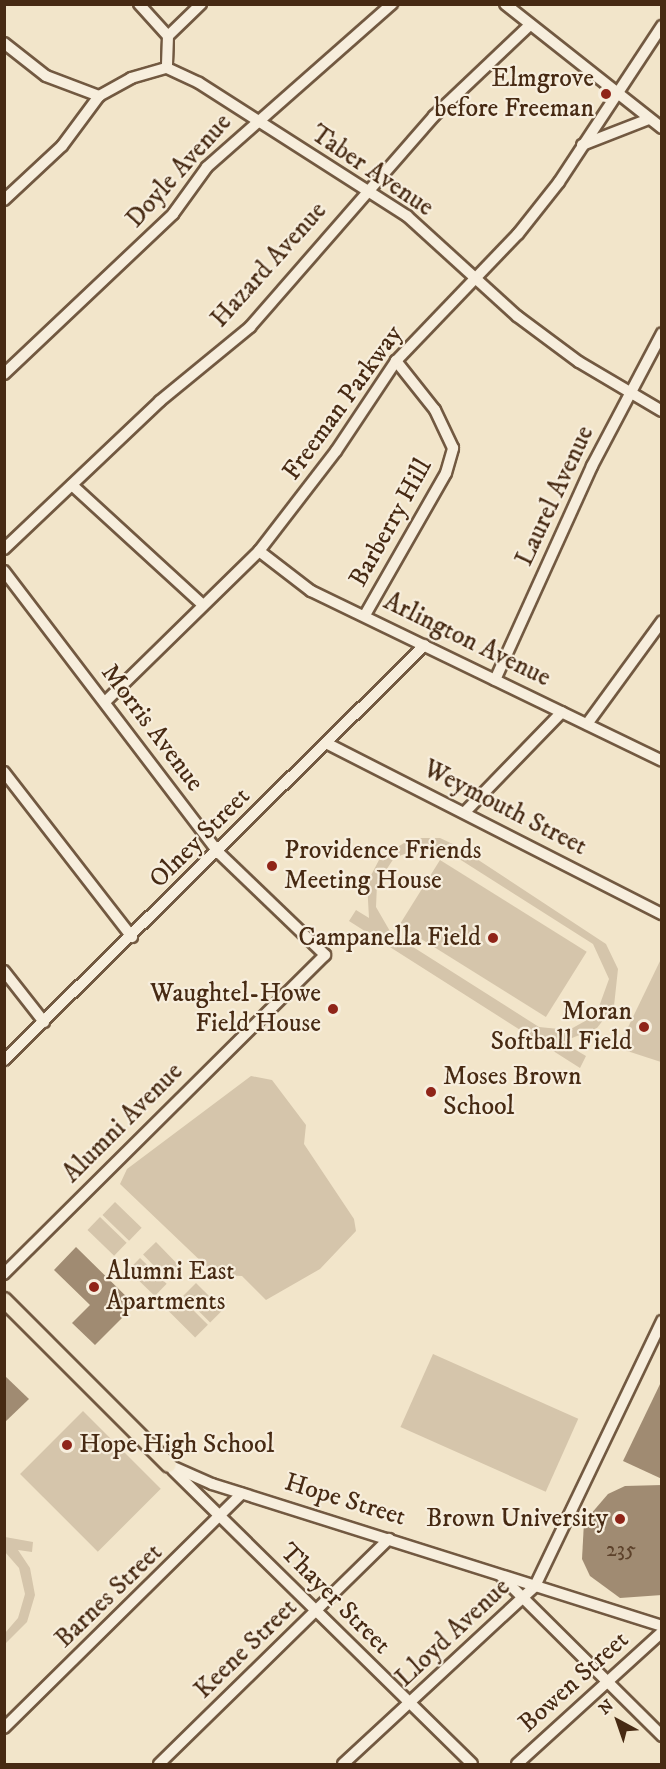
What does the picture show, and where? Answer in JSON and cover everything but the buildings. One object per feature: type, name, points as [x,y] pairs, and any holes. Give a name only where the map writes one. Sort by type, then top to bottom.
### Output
[{"type":"main road","name":"Hope Street","points":[[4,1300],[169,1465]]},
{"type":"street","points":[[4,200],[62,146],[99,96],[131,78],[167,68],[168,36],[139,4]]},
{"type":"street","points":[[168,36],[201,4]]},
{"type":"street","name":"Doyle Avenue","points":[[4,374],[173,214],[207,166],[256,120],[337,57],[392,4]]},
{"type":"street","points":[[505,4],[662,129]]},
{"type":"street","name":"Hazard Avenue","points":[[4,549],[160,401],[250,327],[366,191],[434,116],[530,25]]},
{"type":"street","name":"Freeman Parkway","points":[[105,702],[140,673],[202,604],[259,551],[336,452],[396,361],[518,234],[582,145],[615,92],[662,26]]},
{"type":"street","points":[[4,43],[46,76],[99,96]]},
{"type":"street","name":"Taber Avenue","points":[[167,68],[256,120],[407,216],[550,342],[662,411]]},
{"type":"street","points":[[582,145],[649,119]]},
{"type":"street","name":"Laurel Avenue","points":[[495,680],[630,392],[662,333]]},
{"type":"street","name":"Barberry Hill","points":[[365,615],[453,455],[435,410],[396,361]]},
{"type":"street","points":[[72,484],[202,604]]},
{"type":"street","name":"Arlington Avenue","points":[[259,551],[296,583],[662,761]]},
{"type":"street","name":"Morris Avenue","points":[[4,571],[218,851],[325,955]]},
{"type":"street","points":[[4,591],[14,584]]},
{"type":"street","points":[[587,723],[662,621]]},
{"type":"street","name":"Olney Street","points":[[4,1060],[328,744],[425,645]]},
{"type":"street","points":[[465,812],[562,712]]},
{"type":"street","name":"Weymouth Street","points":[[328,744],[662,914]]},
{"type":"street","points":[[4,772],[132,937]]},
{"type":"street","name":"Alumni Avenue","points":[[4,1274],[325,955]]},
{"type":"street","points":[[4,971],[44,1022]]},
{"type":"street","name":"Lloyd Avenue","points":[[343,1764],[524,1601],[535,1586],[662,1321]]},
{"type":"street","name":"Hope Street","points":[[169,1465],[242,1494],[662,1626]]},
{"type":"street","name":"Thayer Street","points":[[169,1465],[316,1613],[472,1764]]},
{"type":"street","name":"Barnes Street","points":[[4,1728],[221,1518],[242,1494]]},
{"type":"street","name":"Keene Street","points":[[159,1764],[316,1613],[388,1539]]},
{"type":"street","points":[[499,1574],[662,1736]]},
{"type":"street","name":"Bowen Street","points":[[517,1764],[662,1632]]},
{"type":"shaded area","points":[[412,838],[440,838],[457,846],[606,944],[618,969],[614,1006],[597,1028],[562,1042],[586,1056],[580,1068],[349,921],[356,910],[369,918],[367,883],[380,858]],"holes":[[[423,847],[453,855],[593,944],[609,979],[596,1015],[569,1030],[539,1027],[391,933],[376,907],[377,884],[394,858]]]},
{"type":"shaded area","name":"Campanella Field","points":[[440,860],[587,952],[546,1017],[399,925]]},
{"type":"shaded area","name":"Moran Softball Field","points":[[661,959],[661,1062],[618,1048]]},
{"type":"shaded area","points":[[251,1076],[272,1080],[306,1125],[304,1144],[354,1219],[356,1231],[320,1269],[266,1300],[242,1276],[220,1275],[207,1267],[120,1184],[127,1169]]},
{"type":"shaded area","points":[[115,1202],[142,1228],[129,1241],[102,1215]]},
{"type":"shaded area","points":[[100,1217],[127,1243],[114,1256],[87,1230]]},
{"type":"shaded area","points":[[156,1242],[182,1269],[169,1281],[143,1255]]},
{"type":"shaded area","points":[[140,1258],[167,1284],[155,1296],[128,1270]]},
{"type":"shaded area","points":[[196,1283],[223,1310],[210,1323],[183,1296]]},
{"type":"shaded area","points":[[181,1298],[208,1325],[195,1338],[168,1311]]},
{"type":"shaded area","points":[[433,1354],[578,1419],[546,1492],[400,1427]]},
{"type":"shaded area","points":[[83,1411],[161,1489],[98,1552],[20,1474]]},
{"type":"shaded area","points":[[5,1537],[33,1542],[32,1552],[18,1550],[30,1568],[35,1595],[27,1622],[5,1644],[5,1633],[18,1618],[25,1594],[19,1568],[5,1552]]},
{"type":"place","name":"Elmgrove before Freeman","points":[[606,94]]},
{"type":"place","name":"Providence Friends Meeting House","points":[[272,866]]},
{"type":"place","name":"Campanella Field","points":[[493,938]]},
{"type":"place","name":"Waughtel-Howe Field House","points":[[333,1009]]},
{"type":"place","name":"Moran Softball Field","points":[[644,1027]]},
{"type":"place","name":"Moses Brown School","points":[[431,1092]]},
{"type":"place","name":"Alumni East Apartments","points":[[94,1287]]},
{"type":"place","name":"Hope High School","points":[[67,1445]]},
{"type":"place","name":"Brown University","points":[[620,1519]]}]
